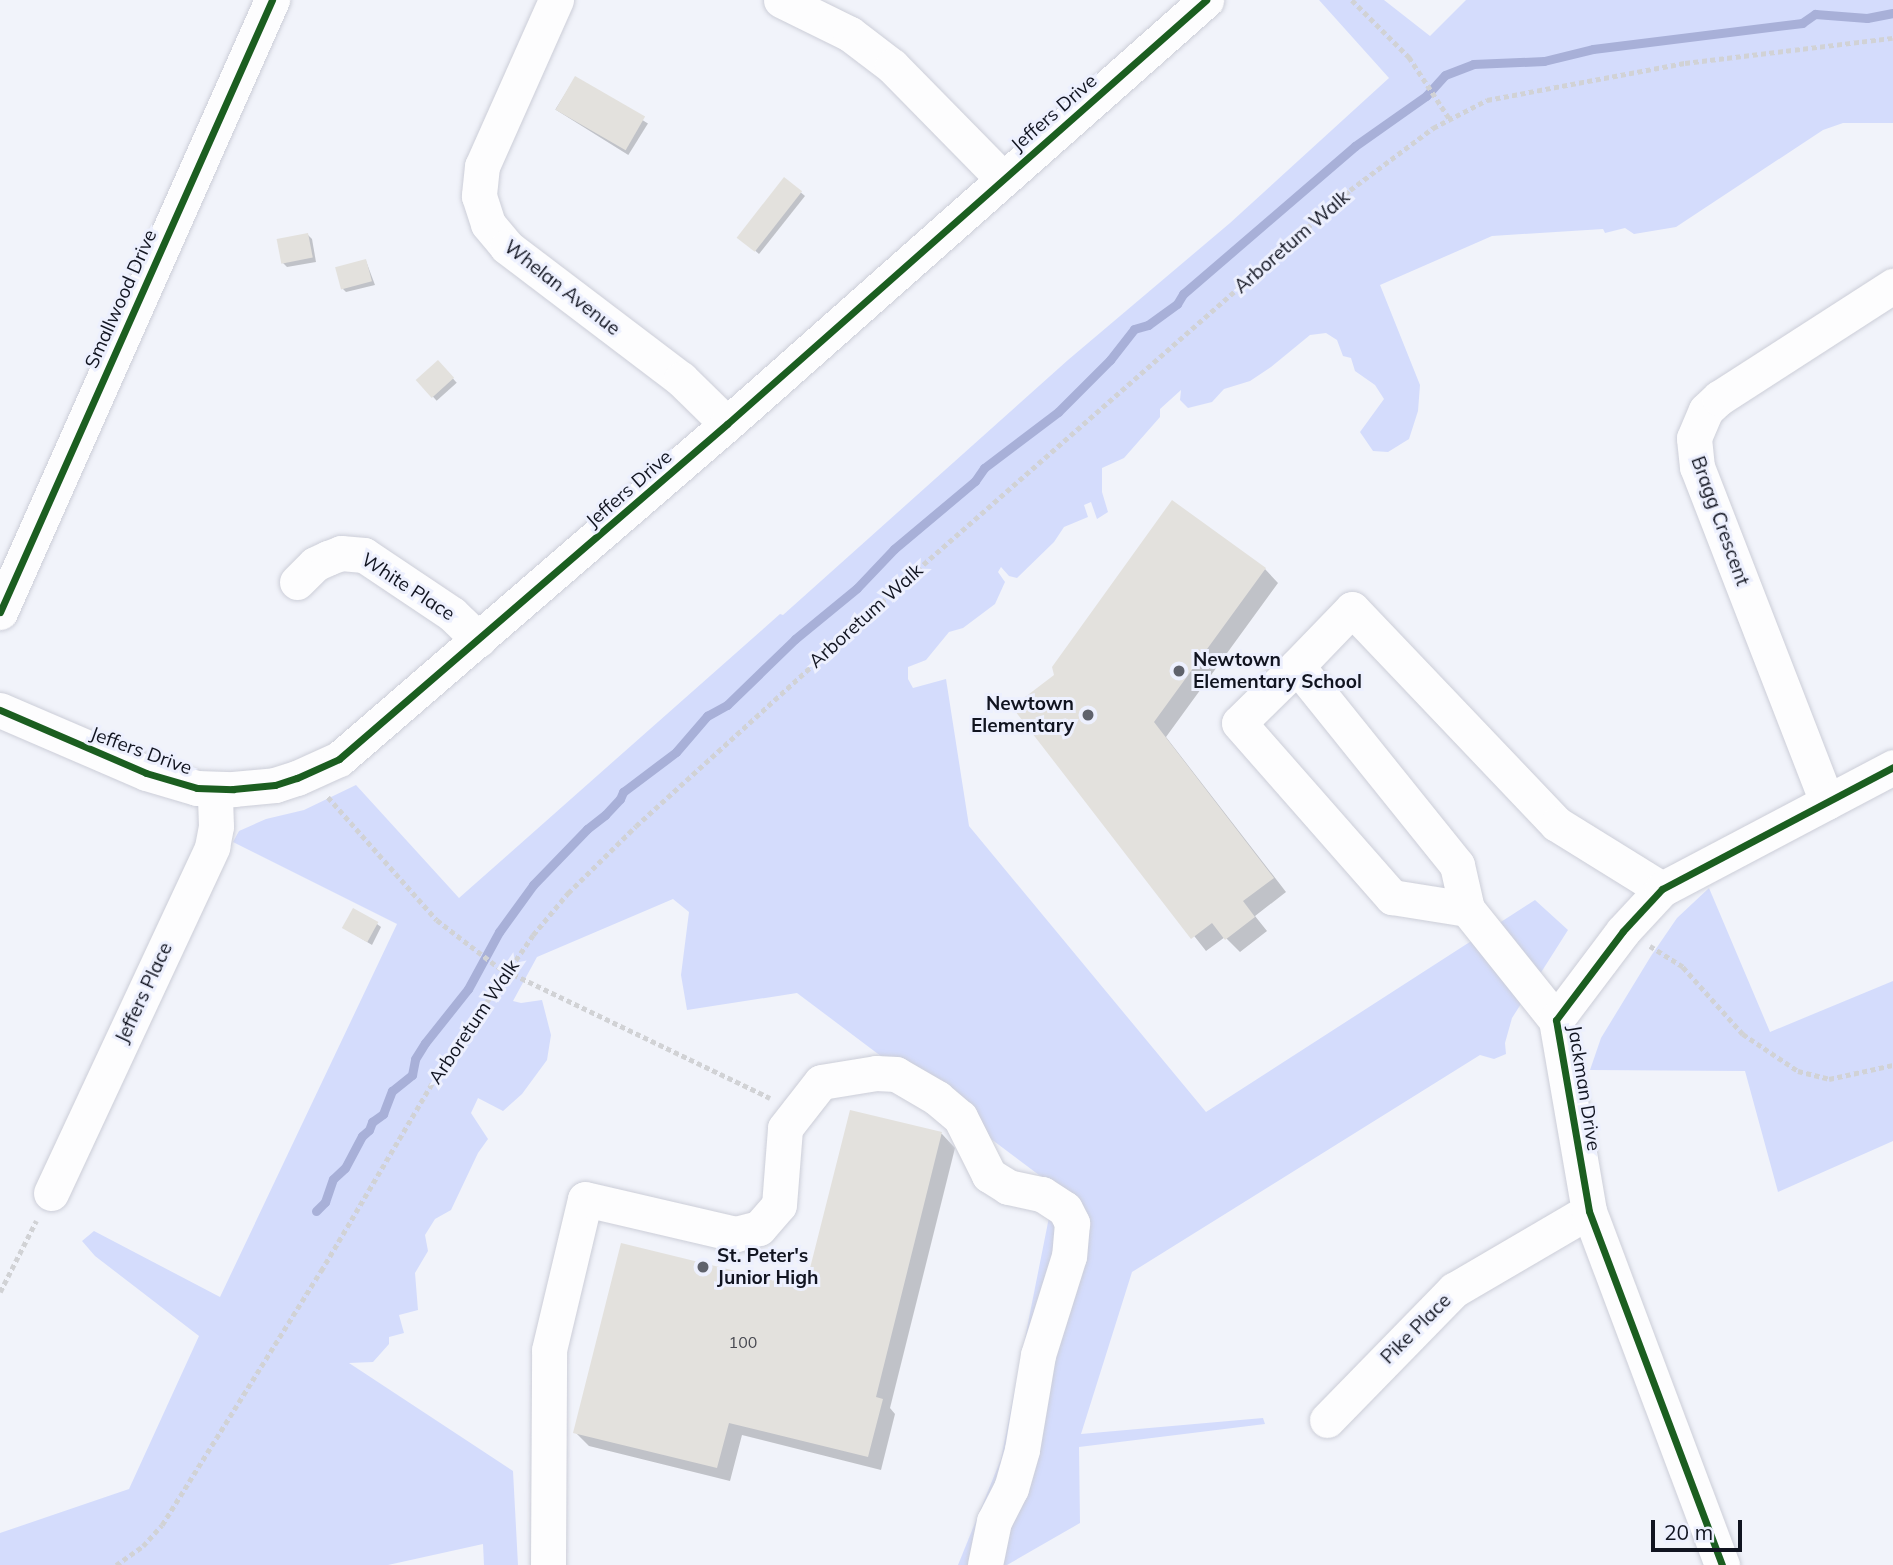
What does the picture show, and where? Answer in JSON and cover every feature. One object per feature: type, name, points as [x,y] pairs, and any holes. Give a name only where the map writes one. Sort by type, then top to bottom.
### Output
[{"type":"street","name":"Smallwood Drive","points":[[0,612],[272,0]]},
{"type":"street","name":"Whelan Avenue","points":[[556,0],[482,166],[479,196],[488,224],[507,247],[681,379],[727,424]]},
{"type":"street","points":[[781,0],[850,34],[892,66],[1003,179]]},
{"type":"street","name":"Jeffers Drive","points":[[0,710],[154,776],[179,784],[215,789],[275,785],[297,779],[339,759],[727,424],[1206,0]]},
{"type":"street","name":"Bragg Crescent","points":[[1827,802],[1697,467],[1694,438],[1706,410],[1719,398],[1893,286]]},
{"type":"street","name":"White Place","points":[[297,582],[315,564],[328,558],[341,553],[365,555],[452,614],[479,640]]},
{"type":"street","points":[[1467,909],[1392,897],[1239,723],[1352,608],[1557,824],[1662,889]]},
{"type":"street","points":[[1297,666],[1457,865],[1467,909],[1556,1020]]},
{"type":"street","name":"Jackman Drive","points":[[1723,1565],[1589,1211],[1556,1020],[1623,931],[1662,889],[1893,767]]},
{"type":"street","name":"Jeffers Place","points":[[51,1193],[212,847],[216,826],[215,789]]},
{"type":"street","points":[[548,1565],[549,1350],[585,1199],[736,1234],[760,1228],[779,1205],[785,1128],[821,1082],[876,1073],[896,1074],[937,1098],[960,1117],[989,1175],[1008,1188],[1042,1194],[1065,1209],[1072,1223],[1069,1256],[1038,1355],[1022,1450],[1012,1488],[994,1521],[985,1565]]},
{"type":"street","name":"Pike Place","points":[[1327,1420],[1454,1290],[1589,1211]]},
{"type":"path","points":[[1352,0],[1415,64],[1449,118]]},
{"type":"path","points":[[327,796],[401,883],[461,941],[498,967],[744,1083],[799,1113]]},
{"type":"path","points":[[1623,931],[1683,967],[1732,1024],[1798,1071],[1829,1079],[1893,1065]]},
{"type":"path","points":[[0,1292],[51,1193]]},
{"type":"shaded area","points":[[1319,0],[1384,0],[1430,36],[1466,0],[1893,0],[1893,123],[1843,123],[1823,130],[1676,227],[1634,234],[1625,228],[1605,233],[1603,229],[1492,236],[1380,285],[1420,385],[1418,411],[1409,439],[1388,452],[1373,451],[1360,432],[1384,399],[1375,385],[1355,371],[1351,358],[1343,356],[1337,340],[1326,333],[1310,335],[1271,367],[1250,381],[1224,389],[1212,402],[1188,408],[1180,400],[1181,390],[1160,409],[1160,417],[1124,458],[1102,468],[1102,492],[1108,512],[1097,519],[1091,502],[1084,505],[1088,517],[1064,527],[1054,542],[1017,578],[1009,576],[1001,567],[998,572],[1005,582],[995,604],[963,628],[949,632],[926,660],[908,667],[908,679],[913,688],[946,679],[969,826],[1206,1112],[1535,900],[1568,930],[1512,1018],[1505,1043],[1506,1054],[1494,1059],[1480,1055],[1132,1272],[1081,1434],[1263,1418],[1265,1424],[1079,1447],[1080,1523],[1007,1565],[958,1565],[1001,1459],[1055,1187],[797,993],[687,1010],[681,975],[689,912],[673,899],[537,957],[513,1001],[521,1003],[542,1000],[551,1035],[547,1060],[522,1094],[503,1111],[478,1098],[471,1113],[488,1139],[478,1153],[451,1210],[435,1219],[425,1235],[428,1251],[415,1273],[418,1310],[399,1315],[404,1333],[389,1337],[389,1344],[373,1362],[349,1363],[513,1471],[518,1565],[484,1565],[483,1544],[388,1565],[0,1565],[0,1533],[129,1489],[199,1336],[95,1256],[82,1241],[94,1231],[220,1297],[397,924],[233,842],[239,831],[266,819],[304,810],[356,785],[459,898],[780,614],[783,615],[1068,360],[1230,223],[1389,78]]},
{"type":"shaded area","points":[[1709,888],[1770,1032],[1893,981],[1893,1141],[1778,1192],[1745,1071],[1590,1070],[1601,1038],[1651,956],[1677,918]]},
{"type":"building","points":[[575,76],[645,116],[626,150],[556,110]]},
{"type":"building","points":[[784,177],[802,191],[755,252],[737,238]]},
{"type":"building","points":[[308,233],[313,258],[281,264],[277,239]]},
{"type":"building","points":[[366,259],[372,281],[341,289],[335,267]]},
{"type":"building","points":[[438,360],[454,378],[432,398],[416,380]]},
{"type":"building","name":"Newtown Elementary","points":[[1172,500],[1266,568],[1154,722],[1274,878],[1243,901],[1255,917],[1225,940],[1212,923],[1191,939],[1012,707],[1054,675],[1052,667]]},
{"type":"building","points":[[353,908],[378,922],[367,942],[342,928]]},
{"type":"building","name":"St. Peter's Junior High","points":[[850,1110],[942,1132],[876,1397],[883,1399],[868,1457],[729,1423],[717,1468],[573,1433],[621,1243],[805,1288]]},
{"type":"waterway","points":[[316,1211],[325,1202],[333,1179],[345,1168],[362,1136],[369,1130],[372,1122],[383,1114],[392,1091],[412,1075],[415,1059],[425,1043],[468,989],[499,932],[533,885],[587,829],[605,815],[623,792],[676,752],[707,716],[727,705],[795,639],[857,588],[894,549],[975,481],[984,468],[1058,412],[1110,360],[1134,329],[1148,325],[1177,304],[1183,294],[1355,146],[1426,96],[1445,75],[1473,64],[1544,61],[1593,49],[1802,23],[1815,14],[1867,18],[1893,13]]},
{"type":"cycle path","points":[[0,612],[272,0]]},
{"type":"cycle path","points":[[0,710],[146,773],[197,788],[233,789],[275,785],[339,759],[727,424],[1206,0]]},
{"type":"cycle path","points":[[1722,1565],[1589,1211],[1556,1020],[1623,931],[1662,889],[1893,767]]},
{"type":"place","name":"Newtown Elementary School","points":[[1179,671]]},
{"type":"place","name":"Newtown Elementary","points":[[1088,715]]},
{"type":"place","name":"St. Peter's Junior High","points":[[703,1267]]}]
